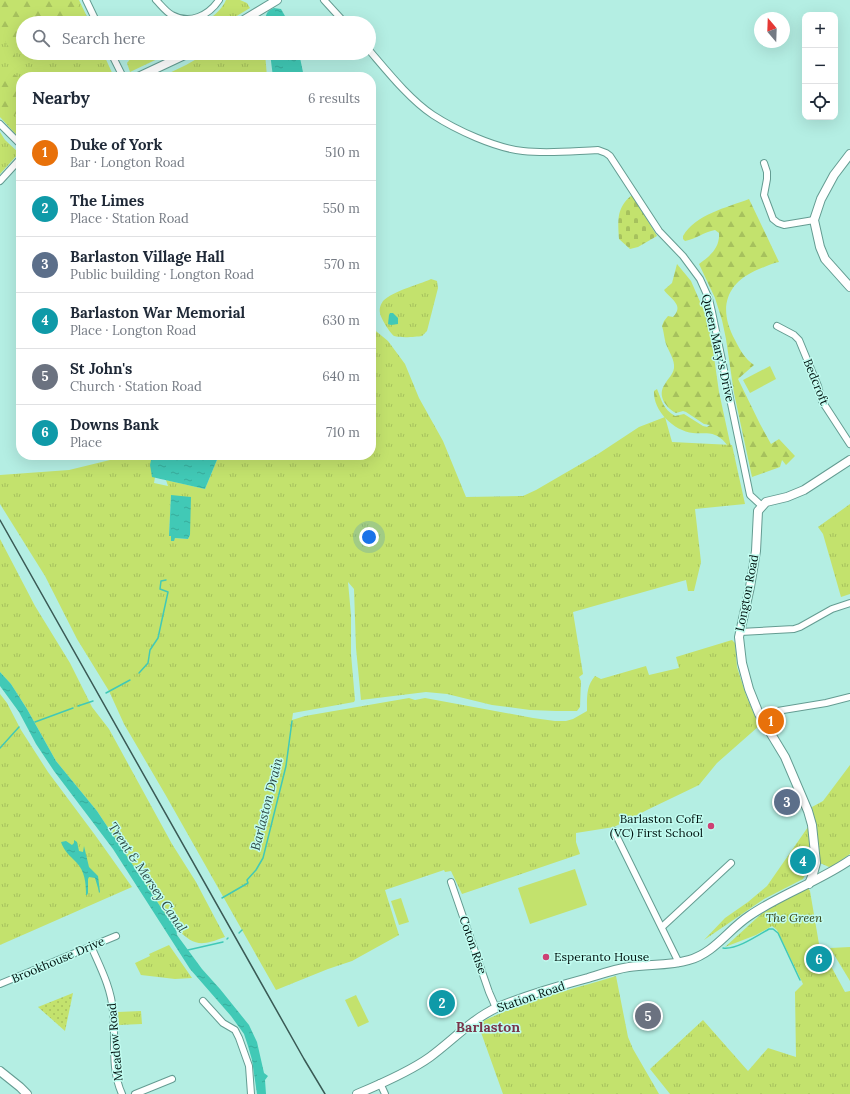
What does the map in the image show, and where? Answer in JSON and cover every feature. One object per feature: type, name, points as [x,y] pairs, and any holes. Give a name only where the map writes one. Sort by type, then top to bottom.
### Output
[{"type":"street","points":[[86,0],[94,16]]},
{"type":"street","points":[[156,0],[173,16]]},
{"type":"street","points":[[198,16],[211,11],[219,0]]},
{"type":"street","points":[[251,16],[277,0]]},
{"type":"street","points":[[324,0],[339,16]]},
{"type":"street","name":"Queen Mary's Drive","points":[[376,58],[406,92],[432,115],[482,141],[521,151],[548,153],[598,150],[610,156],[659,231],[683,256],[704,287],[712,312],[750,495],[762,506]]},
{"type":"street","points":[[114,60],[120,72]]},
{"type":"street","points":[[149,72],[174,60]]},
{"type":"street","points":[[0,124],[16,140]]},
{"type":"street","points":[[850,154],[834,175],[816,208],[814,220],[820,247],[825,259],[850,288]]},
{"type":"street","points":[[0,181],[16,163]]},
{"type":"street","points":[[764,163],[767,172],[767,179],[764,195],[774,219],[778,223],[784,225],[814,220]]},
{"type":"street","name":"Bedcroft","points":[[777,326],[794,335],[799,340],[818,386],[822,401],[850,444]]},
{"type":"street","points":[[762,506],[766,502],[787,497],[804,490],[850,460]]},
{"type":"street","name":"Longton Road","points":[[762,506],[758,511],[756,551],[739,641],[742,663],[749,689],[759,714],[785,757],[800,790],[812,825],[816,863],[809,884]]},
{"type":"street","points":[[740,632],[786,630],[800,627],[832,609],[850,603]]},
{"type":"street","points":[[759,714],[826,703],[850,697]]},
{"type":"street","points":[[614,831],[679,963]]},
{"type":"street","name":"Station Road","points":[[357,1094],[415,1067],[465,1027],[496,1008],[544,991],[628,967],[679,963],[700,956],[719,944],[748,917],[765,906],[830,873],[850,860]]},
{"type":"street","points":[[662,927],[731,863]]},
{"type":"street","points":[[816,863],[830,873]]},
{"type":"street","name":"Coton Rise","points":[[451,882],[489,992],[496,1008]]},
{"type":"street","name":"Brookhouse Drive","points":[[0,984],[116,936]]},
{"type":"street","name":"Meadow Road","points":[[90,946],[111,995],[114,1021],[115,1065],[117,1080],[122,1094]]},
{"type":"street","points":[[203,1001],[223,1023],[235,1030],[249,1066],[251,1094]]},
{"type":"street","points":[[0,1071],[27,1094]]},
{"type":"street","points":[[135,1094],[172,1079]]},
{"type":"street","points":[[380,1083],[385,1094]]},
{"type":"green space","points":[[0,0],[78,0],[77,9],[73,16],[16,16],[16,47],[14,60],[0,30]]},
{"type":"green space","points":[[39,0],[79,0],[87,16],[16,16],[16,60],[106,60],[112,72],[16,72],[16,135],[0,117],[0,18]]},
{"type":"green space","points":[[226,0],[240,0],[247,3],[250,8],[237,16],[213,16],[222,8]]},
{"type":"green space","points":[[129,60],[155,60],[130,72],[127,63]]},
{"type":"green space","points":[[195,60],[266,60],[267,72],[171,72]]},
{"type":"green space","points":[[7,70],[16,76],[16,114],[8,118],[0,117],[0,72]]},
{"type":"green space","points":[[0,132],[5,140],[16,150],[16,156],[0,174]]},
{"type":"green space","points":[[632,195],[657,236],[638,247],[630,249],[619,239],[618,220],[623,205]]},
{"type":"green space","points":[[749,199],[779,262],[759,269],[748,275],[732,289],[726,308],[727,318],[730,329],[739,347],[745,357],[754,365],[738,379],[760,424],[771,444],[779,439],[795,456],[786,465],[782,460],[780,467],[752,477],[734,393],[722,320],[715,298],[699,264],[714,251],[718,243],[719,233],[715,230],[689,240],[685,241],[683,239],[683,236],[689,228],[704,217]]},
{"type":"green space","points":[[677,264],[691,281],[708,320],[719,392],[732,452],[725,442],[718,436],[686,431],[672,424],[661,413],[657,406],[654,391],[657,389],[663,404],[668,411],[675,416],[684,414],[703,426],[707,427],[710,425],[704,424],[686,412],[674,412],[665,403],[662,396],[663,388],[673,373],[674,365],[673,359],[666,344],[662,326],[668,316],[673,317],[678,309],[675,302],[664,290],[672,283]]},
{"type":"green space","points":[[431,279],[437,281],[438,288],[427,331],[422,336],[394,336],[380,315],[380,308],[383,301],[387,297],[399,291]]},
{"type":"green space","points":[[376,331],[388,341],[405,364],[419,398],[443,441],[466,497],[523,496],[598,454],[639,427],[665,417],[672,442],[732,445],[745,504],[695,509],[701,562],[694,591],[688,591],[686,580],[573,612],[583,674],[579,677],[581,681],[580,707],[577,711],[530,710],[492,705],[447,694],[426,692],[361,700],[356,648],[354,589],[348,582],[351,615],[351,654],[355,700],[354,702],[293,713],[292,720],[305,716],[409,698],[415,700],[425,698],[533,718],[566,721],[573,719],[587,711],[587,697],[589,688],[595,676],[601,679],[646,666],[649,675],[679,668],[676,657],[732,640],[735,643],[737,667],[746,695],[759,726],[717,763],[699,785],[614,827],[576,833],[576,842],[580,854],[462,894],[451,871],[445,872],[444,870],[385,890],[399,935],[352,961],[276,990],[124,724],[109,691],[77,639],[45,576],[0,504],[0,475],[69,470],[110,460],[152,460],[152,477],[155,477],[154,483],[168,486],[166,480],[205,489],[217,460],[376,460]],"holes":[[[171,495],[190,535],[188,539],[175,538],[171,541],[171,536],[169,536]]]},
{"type":"green space","points":[[770,366],[776,379],[750,393],[743,380]]},
{"type":"green space","points":[[850,504],[850,594],[841,597],[823,534],[818,527]]},
{"type":"green space","points":[[0,539],[35,606],[70,663],[92,707],[109,729],[172,844],[196,882],[225,937],[210,942],[199,943],[188,939],[176,928],[175,919],[168,918],[97,811],[56,761],[27,709],[11,684],[0,672]]},
{"type":"green space","points":[[0,694],[7,703],[21,730],[48,772],[132,887],[0,945]]},
{"type":"green space","points":[[850,765],[850,854],[833,866],[829,867],[820,863],[812,807],[823,801]]},
{"type":"green space","name":"The Green","points":[[808,827],[809,860],[803,879],[764,899],[704,940],[725,918],[748,902],[767,886]]},
{"type":"green space","points":[[575,869],[587,905],[530,924],[518,888]]},
{"type":"green space","points":[[808,888],[810,891],[819,944],[845,992],[850,991],[850,1094],[670,1094],[650,1069],[703,1020],[748,1071],[768,1048],[796,1057],[795,992],[803,984],[777,930],[772,926],[756,935],[725,947],[771,905]]},
{"type":"green space","points":[[401,898],[409,922],[399,925],[391,901]]},
{"type":"green space","points":[[169,945],[192,978],[175,979],[141,975],[135,963],[150,956],[149,954]]},
{"type":"green space","points":[[850,947],[850,981],[830,948]]},
{"type":"green space","points":[[616,976],[628,1037],[633,1049],[659,1094],[503,1094],[478,1024],[512,1008],[529,1002]]},
{"type":"green space","points":[[73,993],[65,1031],[38,1007]]},
{"type":"green space","points":[[356,995],[369,1022],[358,1027],[345,1000]]},
{"type":"green space","points":[[141,1011],[142,1024],[119,1025],[118,1012]]},
{"type":"water","points":[[274,8],[281,9],[285,16],[266,16],[269,10]]},
{"type":"water","points":[[271,60],[300,60],[303,72],[272,72]]},
{"type":"water","points":[[390,313],[393,313],[398,318],[398,324],[388,324]]},
{"type":"water","points":[[151,460],[217,460],[205,489],[152,477],[150,465]]},
{"type":"water","points":[[171,495],[191,497],[190,535],[188,539],[175,538],[174,541],[171,541],[171,536],[169,536]]},
{"type":"water","points":[[0,672],[11,684],[27,709],[56,761],[97,811],[168,918],[176,920],[177,935],[202,969],[249,1025],[257,1042],[264,1073],[268,1076],[265,1080],[266,1094],[257,1094],[252,1060],[244,1034],[231,1016],[190,969],[113,849],[54,771],[36,744],[19,712],[0,686]]},
{"type":"water","points":[[74,840],[77,842],[79,851],[83,852],[84,846],[89,867],[98,876],[99,893],[95,878],[89,877],[88,893],[86,895],[83,873],[79,866],[65,851],[61,842],[66,841],[72,845]]},
{"type":"waterway","points":[[139,673],[148,663],[150,650],[158,638],[168,592],[160,589],[161,581],[166,580]]},
{"type":"waterway","points":[[106,693],[130,680]]},
{"type":"waterway","points":[[78,706],[93,701]]},
{"type":"waterway","points":[[35,722],[73,708]]},
{"type":"waterway","name":"Barlaston Drain","points":[[222,898],[248,883],[247,880],[256,870],[263,858],[286,766],[292,721]]},
{"type":"waterway","points":[[0,748],[19,727]]},
{"type":"waterway","points":[[723,948],[740,945],[769,929],[773,929],[778,933],[800,980]]},
{"type":"waterway","name":"Barlaston Drain","points":[[239,933],[242,930]]},
{"type":"waterway","points":[[188,950],[223,942]]},
{"type":"railway","points":[[0,520],[325,1094]]},
{"type":"place","name":"Duke of York","points":[[771,721]]},
{"type":"place","name":"Barlaston Village Hall","points":[[787,802]]},
{"type":"place","name":"Barlaston CofE (VC) First School","points":[[711,826]]},
{"type":"place","name":"Barlaston War Memorial","points":[[803,861]]},
{"type":"place","name":"Esperanto House","points":[[546,957]]},
{"type":"place","name":"Downs Bank","points":[[819,959]]},
{"type":"place","name":"The Limes","points":[[442,1003]]},
{"type":"place","name":"St John's","points":[[648,1016]]},
{"type":"district","name":"Barlaston","points":[[488,1027]]},
{"type":"water label","name":"Trent & Mersey Canal","points":[[148,877]]}]
